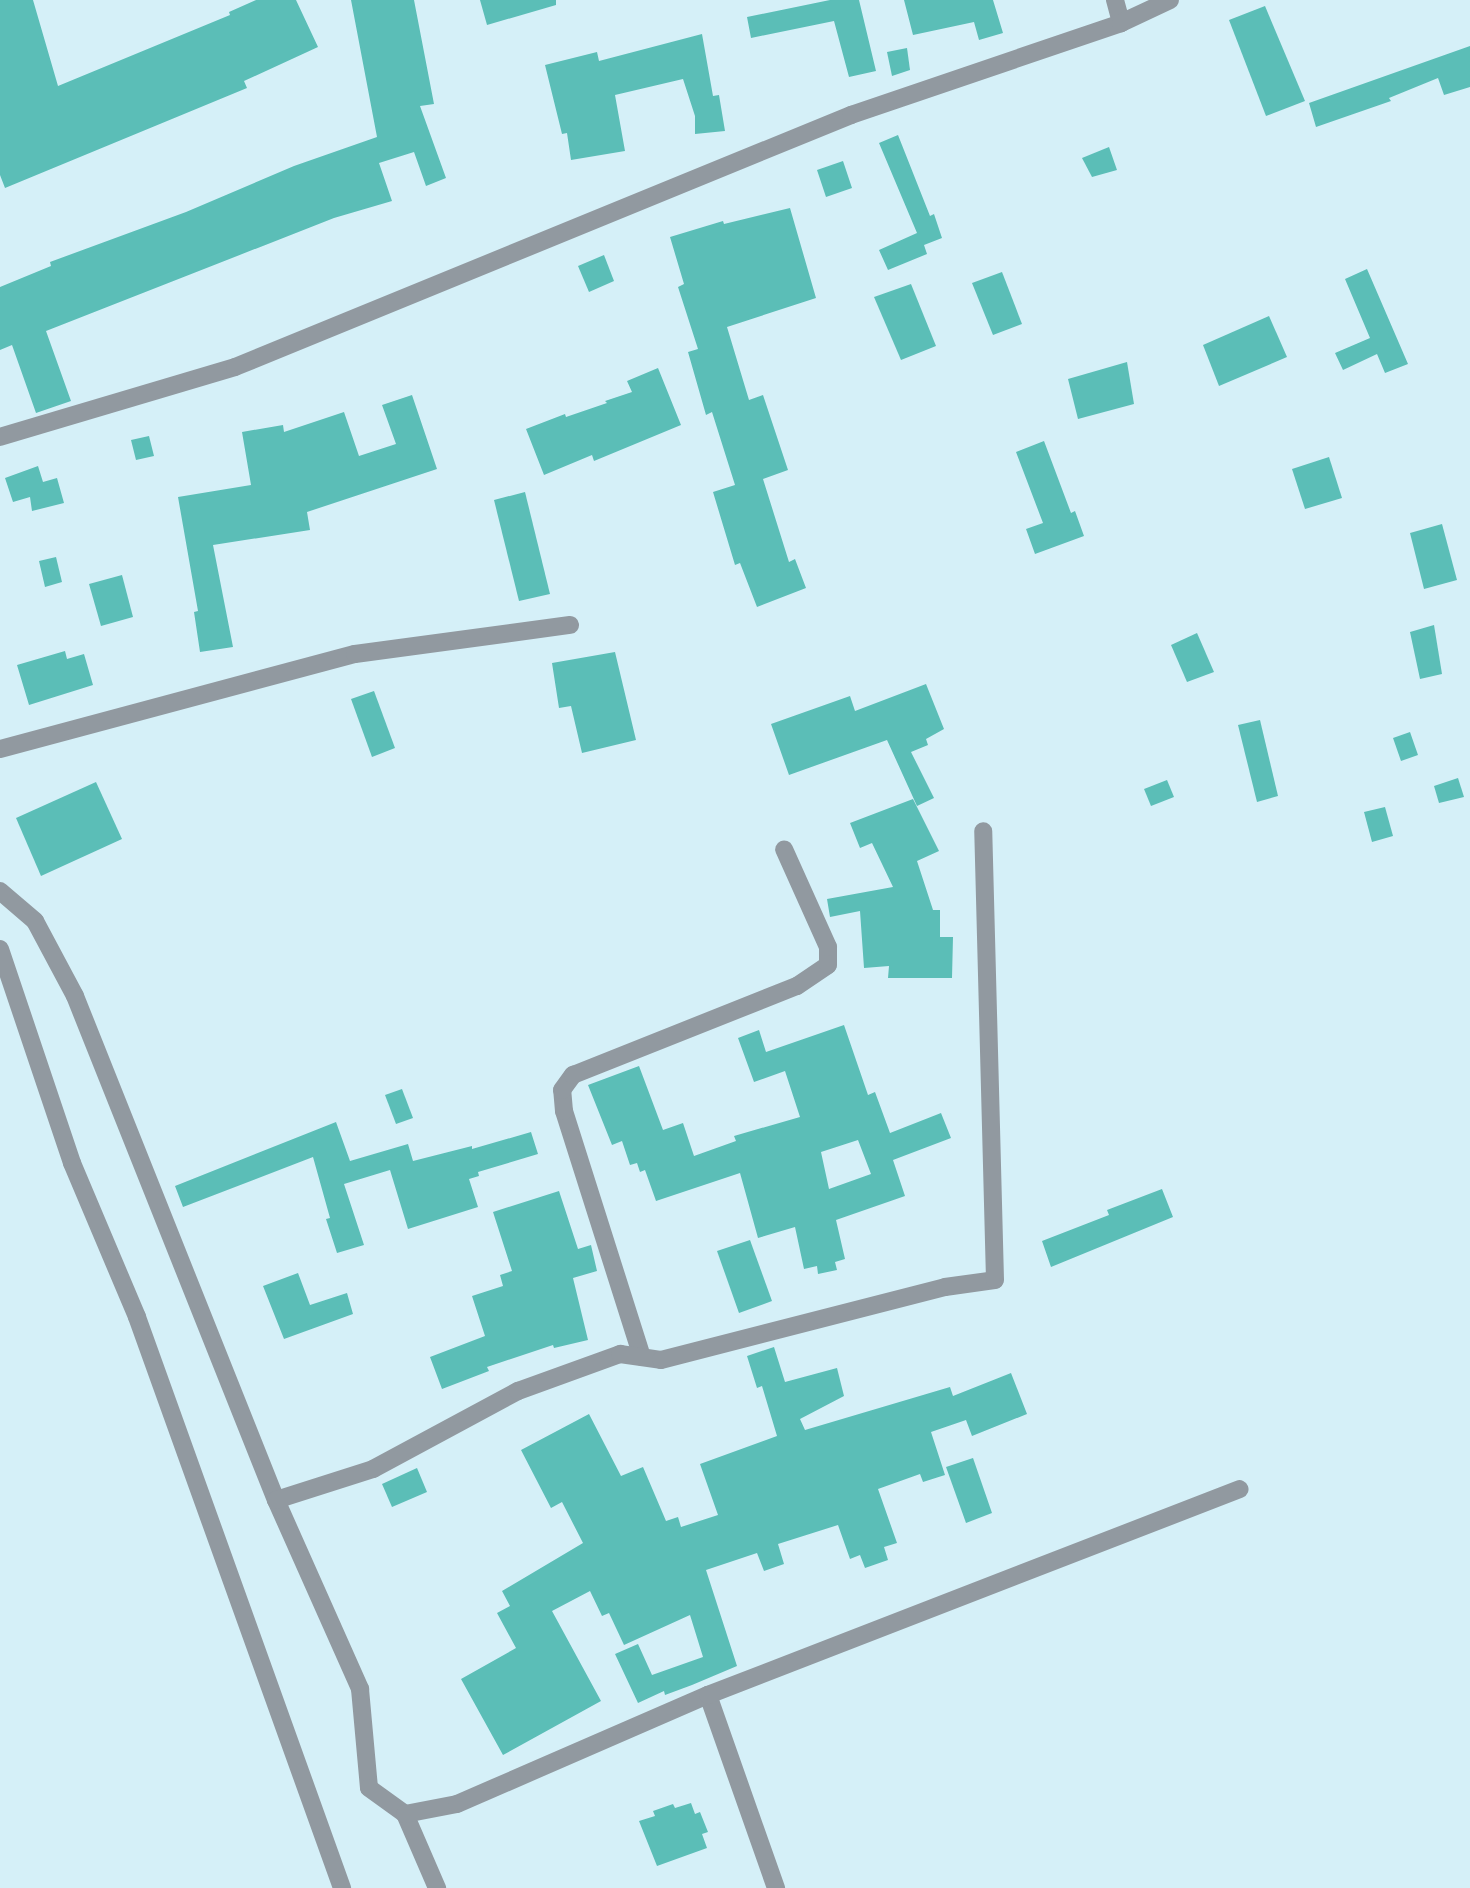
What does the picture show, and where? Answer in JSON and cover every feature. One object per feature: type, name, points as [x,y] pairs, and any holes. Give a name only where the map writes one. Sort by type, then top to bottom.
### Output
[{"type":"street","points":[[1115,0],[1121,23]]},
{"type":"street","points":[[0,437],[235,367],[851,115],[1121,23],[1170,0]]},
{"type":"street","points":[[0,749],[355,654],[569,625]]},
{"type":"street","points":[[276,1500],[373,1469],[518,1391],[620,1354],[661,1360],[945,1287],[995,1280],[983,831]]},
{"type":"street","points":[[642,1357],[564,1111],[562,1090],[573,1075],[797,986],[828,965],[828,947],[784,849]]},
{"type":"street","points":[[0,891],[35,921],[75,996],[276,1500],[360,1689],[369,1788],[405,1814],[437,1888]]},
{"type":"street","points":[[0,949],[72,1163],[137,1317],[342,1888]]},
{"type":"street","points":[[405,1814],[457,1804],[708,1695],[1240,1489]]},
{"type":"street","points":[[708,1695],[776,1888]]},
{"type":"building","points":[[0,0],[33,0],[58,86],[230,15],[229,12],[256,0],[296,0],[318,47],[244,81],[247,88],[5,188],[0,175]]},
{"type":"building","points":[[351,0],[414,0],[434,104],[420,106],[446,178],[426,186],[414,152],[379,163],[392,201],[334,218],[46,331],[71,401],[36,413],[12,345],[0,350],[0,287],[51,266],[50,262],[186,212],[294,166],[377,137]]},
{"type":"building","points":[[480,0],[556,0],[556,5],[487,25]]},
{"type":"building","points":[[830,0],[859,0],[876,71],[849,77],[834,21],[751,38],[747,17]]},
{"type":"building","points":[[904,0],[993,0],[1003,33],[979,40],[974,22],[913,35]]},
{"type":"building","points":[[1265,6],[1305,101],[1266,116],[1229,20]]},
{"type":"building","points":[[702,34],[713,96],[719,95],[725,131],[695,134],[695,116],[683,79],[615,95],[625,151],[571,160],[567,133],[562,134],[545,65],[597,52],[599,61]]},
{"type":"building","points":[[1470,46],[1470,87],[1444,95],[1438,78],[1389,98],[1391,101],[1316,127],[1309,103]]},
{"type":"building","points":[[907,48],[910,70],[892,76],[887,52]]},
{"type":"building","points":[[898,135],[930,216],[934,214],[942,238],[924,245],[927,254],[888,270],[879,250],[917,233],[879,143]]},
{"type":"building","points":[[1109,147],[1117,170],[1092,177],[1082,158]]},
{"type":"building","points":[[843,161],[852,188],[826,197],[817,170]]},
{"type":"building","points":[[790,208],[816,298],[727,327],[749,400],[763,395],[788,470],[763,479],[789,562],[795,559],[806,588],[757,607],[740,563],[735,565],[713,492],[735,485],[712,412],[706,415],[688,352],[698,349],[678,287],[684,284],[670,237],[723,221],[724,224]]},
{"type":"building","points":[[604,255],[614,281],[589,292],[578,266]]},
{"type":"building","points":[[1367,269],[1408,364],[1385,373],[1377,354],[1343,370],[1335,353],[1370,338],[1345,279]]},
{"type":"building","points":[[1002,272],[1022,324],[993,335],[972,283]]},
{"type":"building","points":[[911,284],[936,346],[901,360],[874,297]]},
{"type":"building","points":[[1269,316],[1287,357],[1219,386],[1203,345]]},
{"type":"building","points":[[1127,362],[1134,404],[1078,419],[1068,379]]},
{"type":"building","points":[[658,368],[681,425],[594,461],[592,455],[544,475],[526,429],[565,414],[566,417],[607,403],[605,401],[632,392],[627,381]]},
{"type":"building","points":[[412,395],[437,469],[307,512],[310,530],[213,545],[233,647],[200,652],[194,612],[198,611],[178,497],[251,485],[242,432],[283,425],[284,432],[344,412],[359,456],[396,444],[382,405]]},
{"type":"building","points":[[149,436],[154,456],[136,460],[131,440]]},
{"type":"building","points":[[1044,441],[1071,513],[1075,511],[1084,536],[1035,554],[1026,529],[1043,523],[1016,452]]},
{"type":"building","points":[[1329,457],[1342,498],[1305,509],[1292,469]]},
{"type":"building","points":[[38,466],[43,482],[57,478],[64,503],[32,511],[30,497],[13,502],[5,478]]},
{"type":"building","points":[[525,492],[550,594],[519,601],[494,500]]},
{"type":"building","points":[[1442,524],[1457,580],[1424,589],[1410,533]]},
{"type":"building","points":[[56,557],[62,582],[45,587],[39,561]]},
{"type":"building","points":[[122,575],[133,617],[101,626],[89,584]]},
{"type":"building","points":[[1434,625],[1442,674],[1420,679],[1410,632]]},
{"type":"building","points":[[1197,633],[1214,672],[1187,682],[1171,645]]},
{"type":"building","points":[[65,651],[67,659],[84,654],[93,685],[29,705],[17,665]]},
{"type":"building","points":[[615,652],[636,740],[582,753],[571,706],[559,708],[552,663]]},
{"type":"building","points":[[926,684],[944,729],[926,739],[928,745],[911,752],[934,798],[917,806],[887,740],[789,775],[771,724],[850,696],[855,711]]},
{"type":"building","points":[[374,691],[395,748],[372,757],[351,699]]},
{"type":"building","points":[[1260,720],[1278,796],[1257,802],[1238,725]]},
{"type":"building","points":[[1410,732],[1418,755],[1401,761],[1393,738]]},
{"type":"building","points":[[1458,778],[1464,797],[1439,803],[1434,786]]},
{"type":"building","points":[[1167,780],[1174,797],[1151,806],[1144,789]]},
{"type":"building","points":[[96,782],[122,839],[41,876],[16,818]]},
{"type":"building","points":[[913,799],[939,851],[917,861],[933,910],[940,910],[940,937],[953,937],[952,978],[888,978],[889,966],[864,968],[860,911],[830,917],[827,899],[893,887],[872,843],[860,848],[850,823]]},
{"type":"building","points":[[1385,807],[1393,836],[1372,842],[1364,812]]},
{"type":"building","points":[[844,1025],[868,1095],[875,1092],[890,1133],[941,1113],[951,1138],[893,1160],[905,1196],[836,1220],[845,1259],[835,1262],[837,1270],[818,1274],[817,1266],[804,1269],[795,1227],[758,1238],[740,1173],[656,1201],[645,1170],[640,1172],[637,1163],[630,1165],[622,1141],[612,1145],[588,1085],[639,1066],[663,1130],[683,1123],[694,1156],[736,1141],[734,1136],[800,1117],[785,1071],[754,1082],[738,1038],[759,1030],[766,1052]],"holes":[[[858,1140],[871,1174],[829,1189],[821,1152]]]},
{"type":"building","points":[[402,1089],[413,1118],[396,1124],[385,1095]]},
{"type":"building","points":[[336,1122],[350,1161],[408,1144],[413,1161],[472,1146],[472,1149],[531,1132],[538,1154],[478,1172],[479,1176],[469,1179],[478,1207],[408,1229],[390,1170],[344,1184],[364,1245],[337,1253],[326,1219],[330,1218],[313,1157],[183,1207],[175,1186]]},
{"type":"building","points":[[1162,1189],[1173,1217],[1051,1267],[1042,1241],[1109,1215],[1107,1210]]},
{"type":"building","points":[[559,1191],[578,1249],[591,1245],[597,1271],[573,1278],[588,1340],[554,1348],[553,1345],[487,1367],[489,1371],[442,1389],[430,1357],[485,1336],[472,1296],[503,1286],[500,1275],[512,1271],[493,1212]]},
{"type":"building","points":[[750,1240],[772,1301],[739,1313],[717,1251]]},
{"type":"building","points":[[298,1273],[310,1305],[347,1293],[353,1314],[284,1339],[263,1286]]},
{"type":"building","points":[[774,1347],[785,1382],[837,1368],[844,1396],[800,1419],[805,1430],[950,1387],[953,1396],[1011,1373],[1027,1414],[972,1436],[966,1420],[931,1432],[945,1475],[923,1482],[920,1474],[878,1489],[897,1543],[884,1547],[888,1560],[865,1568],[860,1555],[850,1559],[838,1525],[778,1544],[784,1564],[764,1571],[757,1553],[706,1570],[737,1666],[692,1685],[665,1695],[664,1691],[638,1703],[615,1654],[638,1644],[652,1675],[703,1657],[690,1615],[624,1645],[609,1613],[602,1616],[590,1591],[552,1611],[601,1701],[503,1755],[461,1679],[516,1648],[497,1613],[510,1606],[502,1591],[583,1543],[562,1502],[551,1508],[521,1450],[589,1414],[621,1476],[643,1467],[666,1521],[678,1517],[681,1527],[718,1515],[700,1464],[777,1436],[762,1386],[757,1388],[747,1356]]},
{"type":"building","points":[[973,1458],[992,1513],[966,1523],[946,1467]]},
{"type":"building","points":[[417,1468],[427,1492],[392,1507],[382,1484]]},
{"type":"building","points":[[691,1803],[695,1814],[700,1812],[708,1832],[702,1834],[707,1848],[657,1866],[639,1821],[655,1816],[653,1811],[673,1804],[675,1808]]}]
